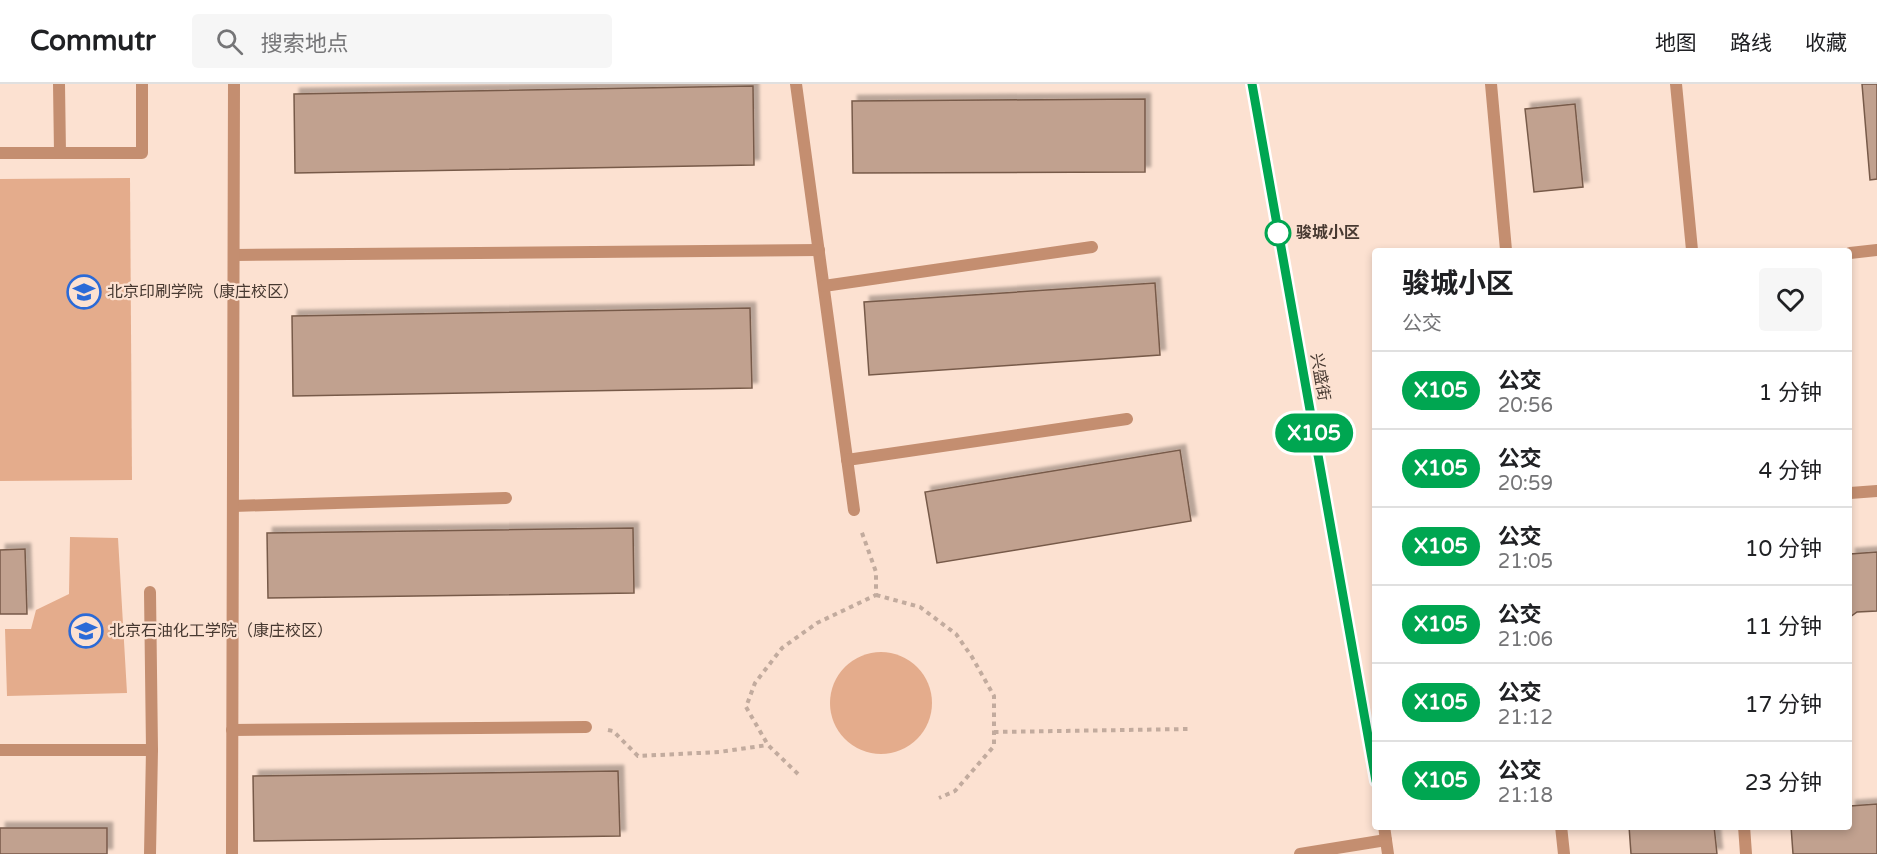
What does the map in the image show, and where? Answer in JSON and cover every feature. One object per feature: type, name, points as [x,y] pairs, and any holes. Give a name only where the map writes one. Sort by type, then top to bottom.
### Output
[{"type":"street","points":[[59,84],[60,153]]},
{"type":"street","points":[[0,153],[142,153],[142,84]]},
{"type":"street","points":[[232,854],[234,84]]},
{"type":"street","points":[[796,84],[854,510]]},
{"type":"street","name":"兴盛街","points":[[1252,84],[1372,759]]},
{"type":"street","points":[[1491,84],[1506,248]]},
{"type":"street","points":[[1676,84],[1692,248]]},
{"type":"street","points":[[824,286],[1092,247]]},
{"type":"street","points":[[234,255],[819,250]]},
{"type":"street","points":[[1852,253],[1877,250]]},
{"type":"street","points":[[847,460],[1127,419]]},
{"type":"street","points":[[1852,493],[1877,491]]},
{"type":"street","points":[[233,506],[506,498]]},
{"type":"street","points":[[150,592],[152,750],[150,854]]},
{"type":"street","points":[[232,730],[586,727]]},
{"type":"street","points":[[0,750],[152,750]]},
{"type":"street","points":[[1385,830],[1388,854]]},
{"type":"street","points":[[1561,830],[1564,854]]},
{"type":"street","points":[[1744,830],[1746,854]]},
{"type":"street","points":[[1300,854],[1386,840]]},
{"type":"path","points":[[854,510],[876,572],[876,595]]},
{"type":"path","points":[[798,774],[768,745],[746,707],[755,683],[782,648],[817,623],[876,595],[920,607],[956,634],[994,696],[994,746],[955,790],[939,798]]},
{"type":"path","points":[[586,727],[613,731],[638,756],[719,752],[768,745]]},
{"type":"path","points":[[994,732],[1189,729]]},
{"type":"shaded area","points":[[130,178],[132,480],[0,481],[0,179]]},
{"type":"shaded area","points":[[70,537],[118,538],[127,693],[7,696],[5,629],[31,629],[36,610],[69,594]]},
{"type":"shaded area","points":[[881,652],[900,656],[917,667],[928,684],[932,703],[928,722],[917,739],[900,750],[881,754],[862,750],[845,739],[834,722],[830,703],[834,684],[845,667],[862,656]]},
{"type":"building","points":[[1862,84],[1877,84],[1877,179],[1870,180]]},
{"type":"building","points":[[753,86],[754,165],[295,173],[294,94]]},
{"type":"building","points":[[1145,99],[1145,172],[853,173],[852,101]]},
{"type":"building","points":[[1575,104],[1583,187],[1534,192],[1525,109]]},
{"type":"building","points":[[1155,283],[1160,355],[869,375],[864,302]]},
{"type":"building","points":[[750,308],[752,388],[293,396],[292,316]]},
{"type":"building","points":[[1180,450],[1191,521],[937,563],[925,492]]},
{"type":"building","points":[[633,528],[634,593],[268,598],[267,533]]},
{"type":"building","points":[[25,549],[27,614],[0,614],[0,550]]},
{"type":"building","points":[[1877,552],[1877,611],[1857,612],[1852,616],[1852,554]]},
{"type":"building","points":[[618,771],[620,836],[254,841],[253,776]]},
{"type":"building","points":[[1877,804],[1877,854],[1793,854],[1791,830],[1852,830],[1852,806]]},
{"type":"building","points":[[0,828],[107,828],[107,854],[0,854]]},
{"type":"building","points":[[1629,830],[1714,830],[1717,854],[1631,854]]},
{"type":"bus line","name":"X105","points":[[1252,84],[1372,759]]},
{"type":"place","name":"骏城小区","points":[[1278,233]]},
{"type":"place","name":"北京印刷学院（康庄校区）","points":[[84,292]]},
{"type":"place","name":"北京石油化工学院（康庄校区）","points":[[86,631]]}]
